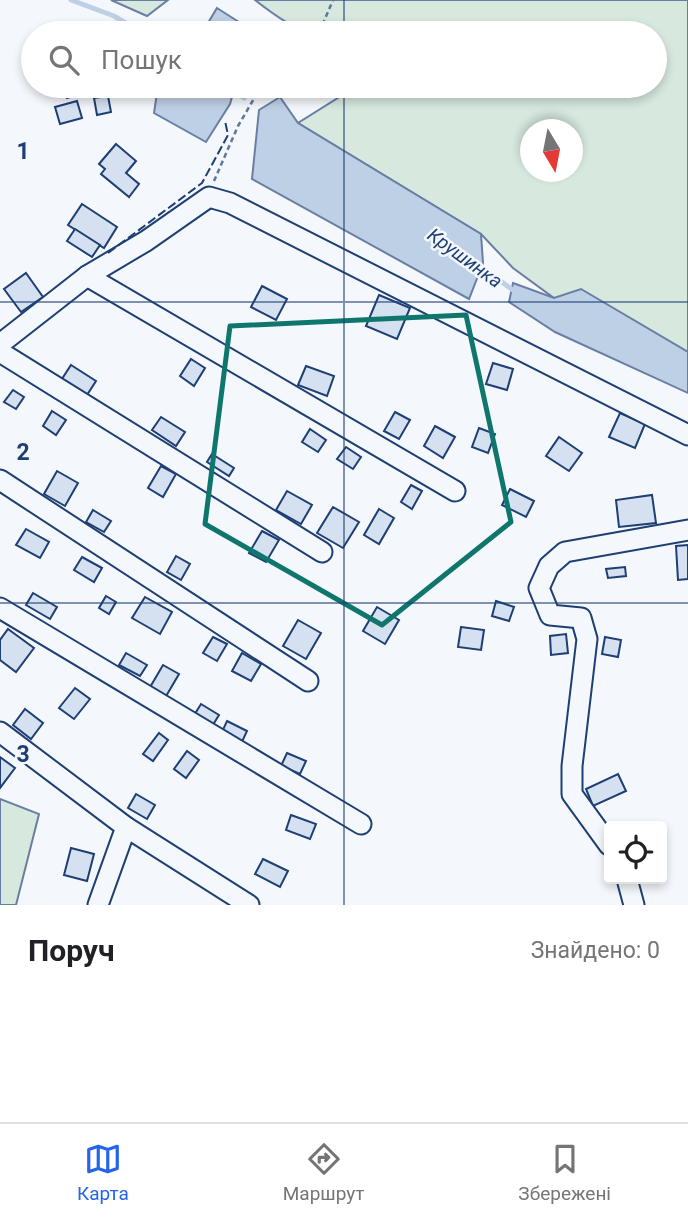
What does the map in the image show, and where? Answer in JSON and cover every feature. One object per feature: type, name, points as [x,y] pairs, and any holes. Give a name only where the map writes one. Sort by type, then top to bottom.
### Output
[{"type":"street","points":[[0,344],[87,276],[146,241],[209,197],[230,203],[688,435]]},
{"type":"street","points":[[87,276],[456,491]]},
{"type":"street","points":[[0,352],[322,552]]},
{"type":"street","points":[[0,480],[308,681]]},
{"type":"street","points":[[604,838],[572,794],[572,766],[587,639],[580,618],[550,615],[539,588],[549,566],[565,552],[688,530]]},
{"type":"street","points":[[0,608],[361,824]]},
{"type":"street","points":[[0,732],[125,827],[249,905]]},
{"type":"street","points":[[98,905],[125,827]]},
{"type":"street","points":[[628,884],[634,905]]},
{"type":"path","points":[[324,21],[333,0]]},
{"type":"path","points":[[209,197],[238,126],[254,98]]},
{"type":"highlighted area","points":[[466,315],[511,522],[382,625],[205,524],[230,326]]},
{"type":"shaded area","points":[[111,0],[168,0],[147,16]]},
{"type":"shaded area","points":[[255,0],[688,0],[688,352],[554,298],[513,268],[481,234],[298,123],[338,98],[667,98],[667,21],[285,21]]},
{"type":"shaded area","points":[[0,799],[39,814],[16,905],[0,905]]},
{"type":"water","points":[[217,8],[237,21],[209,21]]},
{"type":"water","points":[[156,98],[232,98],[206,142],[154,113]]},
{"type":"water","points":[[281,98],[298,123],[481,234],[483,263],[469,299],[252,179],[259,110]]},
{"type":"water","points":[[513,283],[554,298],[581,289],[688,352],[688,393],[555,332],[509,302]]},
{"type":"building","points":[[94,98],[108,98],[111,112],[97,115]]},
{"type":"building","points":[[77,101],[82,118],[60,124],[55,107]]},
{"type":"building","points":[[116,144],[136,161],[126,173],[139,184],[129,197],[101,174],[105,169],[99,164]]},
{"type":"building","points":[[82,204],[117,227],[104,248],[68,225]]},
{"type":"building","points":[[75,229],[100,245],[92,257],[67,241]]},
{"type":"building","points":[[26,273],[43,297],[21,312],[4,289]]},
{"type":"building","points":[[262,286],[287,299],[276,320],[251,307]]},
{"type":"building","points":[[379,295],[410,308],[397,339],[366,326]]},
{"type":"building","points":[[191,359],[205,368],[194,386],[180,376]]},
{"type":"building","points":[[493,363],[513,369],[507,390],[486,384]]},
{"type":"building","points":[[71,365],[96,381],[85,398],[60,382]]},
{"type":"building","points":[[306,366],[334,376],[327,396],[298,385]]},
{"type":"building","points":[[13,390],[24,397],[16,409],[4,402]]},
{"type":"building","points":[[52,411],[66,420],[56,435],[43,426]]},
{"type":"building","points":[[395,412],[410,420],[399,439],[384,431]]},
{"type":"building","points":[[620,413],[645,424],[635,448],[609,437]]},
{"type":"building","points":[[161,417],[185,432],[176,446],[152,430]]},
{"type":"building","points":[[435,426],[455,437],[443,458],[424,446]]},
{"type":"building","points":[[479,428],[495,434],[488,453],[472,447]]},
{"type":"building","points":[[310,429],[326,440],[318,452],[302,442]]},
{"type":"building","points":[[559,437],[582,453],[569,471],[546,456]]},
{"type":"building","points":[[346,447],[361,457],[353,469],[337,459]]},
{"type":"building","points":[[212,454],[234,468],[229,476],[207,462]]},
{"type":"building","points":[[161,466],[176,474],[163,497],[148,488]]},
{"type":"building","points":[[57,471],[78,483],[65,506],[44,494]]},
{"type":"building","points":[[411,485],[422,491],[412,509],[401,502]]},
{"type":"building","points":[[510,489],[534,501],[526,517],[502,505]]},
{"type":"building","points":[[287,491],[312,505],[301,524],[276,510]]},
{"type":"building","points":[[652,495],[656,523],[619,527],[616,500]]},
{"type":"building","points":[[333,507],[359,522],[343,548],[317,533]]},
{"type":"building","points":[[379,509],[394,518],[379,544],[364,535]]},
{"type":"building","points":[[93,510],[111,521],[104,532],[86,522]]},
{"type":"building","points":[[26,529],[49,542],[40,558],[16,545]]},
{"type":"building","points":[[262,531],[279,540],[266,562],[249,553]]},
{"type":"building","points":[[688,545],[688,579],[678,580],[676,546]]},
{"type":"building","points":[[176,556],[190,564],[181,580],[167,572]]},
{"type":"building","points":[[82,557],[102,568],[94,582],[74,570]]},
{"type":"building","points":[[625,567],[626,576],[608,578],[606,569]]},
{"type":"building","points":[[33,593],[57,607],[50,619],[26,605]]},
{"type":"building","points":[[106,596],[116,602],[109,614],[99,608]]},
{"type":"building","points":[[145,597],[172,612],[160,634],[132,618]]},
{"type":"building","points":[[496,601],[514,607],[509,621],[492,616]]},
{"type":"building","points":[[377,607],[399,620],[385,644],[363,631]]},
{"type":"building","points":[[298,620],[321,633],[306,659],[283,646]]},
{"type":"building","points":[[461,627],[484,630],[481,650],[458,647]]},
{"type":"building","points":[[8,629],[34,648],[16,672],[0,660],[0,640]]},
{"type":"building","points":[[566,634],[568,653],[551,655],[550,636]]},
{"type":"building","points":[[213,637],[227,644],[217,661],[203,653]]},
{"type":"building","points":[[605,637],[621,640],[618,657],[602,654]]},
{"type":"building","points":[[126,653],[147,665],[140,676],[119,665]]},
{"type":"building","points":[[242,653],[261,664],[251,681],[232,671]]},
{"type":"building","points":[[163,665],[179,674],[165,698],[149,689]]},
{"type":"building","points":[[75,688],[90,699],[74,719],[59,708]]},
{"type":"building","points":[[201,704],[219,715],[211,728],[193,717]]},
{"type":"building","points":[[25,709],[43,723],[31,739],[13,725]]},
{"type":"building","points":[[227,721],[247,731],[241,744],[221,734]]},
{"type":"building","points":[[159,733],[168,740],[153,761],[143,754]]},
{"type":"building","points":[[187,751],[199,760],[186,778],[174,769]]},
{"type":"building","points":[[287,753],[306,761],[300,774],[281,766]]},
{"type":"building","points":[[0,757],[15,768],[0,788]]},
{"type":"building","points":[[618,774],[626,791],[593,806],[586,789]]},
{"type":"building","points":[[136,794],[155,805],[147,819],[128,808]]},
{"type":"building","points":[[291,815],[316,824],[310,839],[286,830]]},
{"type":"building","points":[[71,848],[94,854],[87,881],[64,875]]},
{"type":"building","points":[[263,859],[288,871],[280,887],[255,874]]},
{"type":"waterway","name":"Крушинка","points":[[71,0],[122,21]]},
{"type":"waterway","name":"Крушинка","points":[[477,264],[517,293]]},
{"type":"fence","points":[[108,253],[202,183],[228,135],[225,121]]}]
